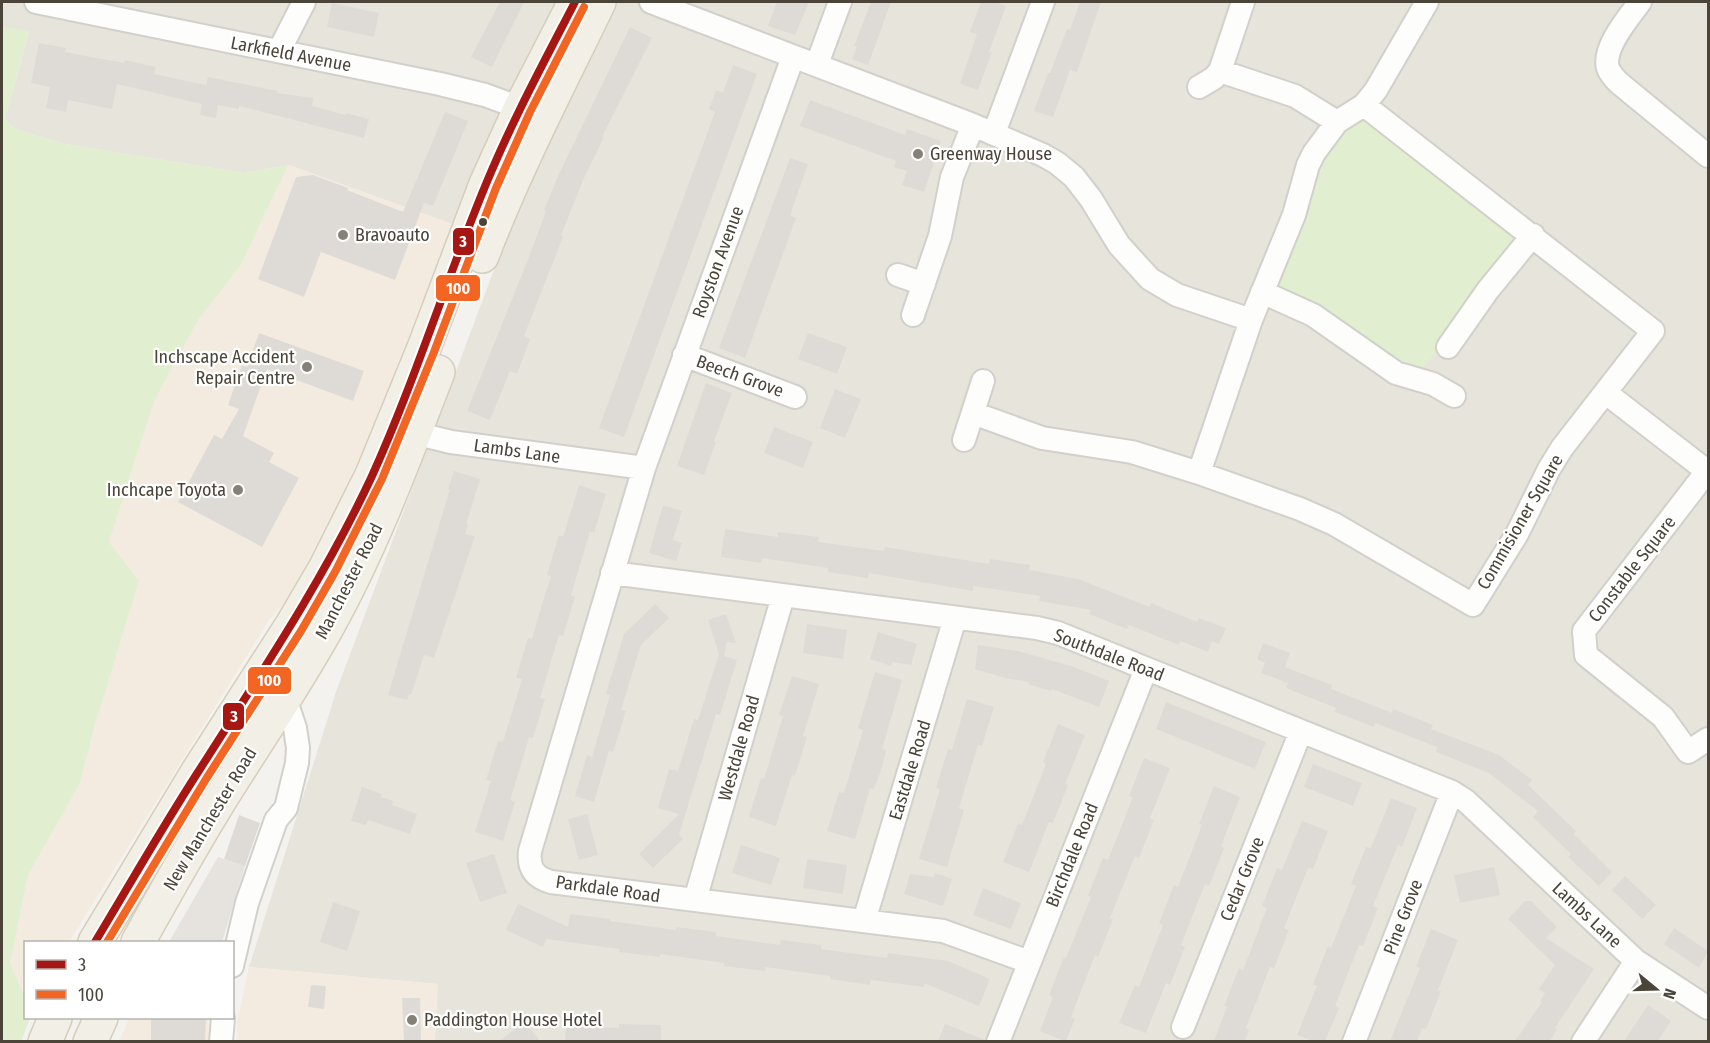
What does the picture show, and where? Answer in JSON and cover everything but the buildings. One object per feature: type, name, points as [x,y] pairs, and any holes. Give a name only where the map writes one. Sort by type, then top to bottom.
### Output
[{"type":"main road","name":"Manchester Road","points":[[292,625],[326,567],[372,475],[403,430],[494,226],[532,112],[575,2]]},
{"type":"main road","name":"Manchester Road","points":[[532,112],[599,2]]},
{"type":"main road","name":"Manchester Road","points":[[285,698],[355,575],[396,483],[403,430]]},
{"type":"main road","name":"New Manchester Road","points":[[96,941],[191,783],[292,625]]},
{"type":"main road","name":"New Manchester Road","points":[[139,941],[209,818],[285,698]]},
{"type":"main road","points":[[45,1041],[54,1019]]},
{"type":"main road","points":[[90,1041],[100,1019]]},
{"type":"street","name":"Larkfield Avenue","points":[[36,2],[440,84],[485,95],[532,112]]},
{"type":"street","points":[[279,51],[304,2]]},
{"type":"street","points":[[651,2],[793,57],[817,64],[1043,155],[1074,177],[1091,199],[1119,245],[1150,279],[1177,295],[1251,320]]},
{"type":"street","points":[[817,64],[840,2]]},
{"type":"street","points":[[994,134],[1043,2]]},
{"type":"street","points":[[1198,87],[1214,78],[1220,71],[1243,2]]},
{"type":"street","points":[[973,413],[1041,438],[1132,452],[1199,472],[1251,320],[1294,215],[1308,165],[1322,141],[1337,122],[1364,105],[1396,58],[1424,2]]},
{"type":"street","points":[[1640,2],[1608,52],[1608,69],[1619,83],[1708,156]]},
{"type":"street","name":"Royston Avenue","points":[[644,468],[793,57]]},
{"type":"street","points":[[1220,71],[1302,99],[1337,122]]},
{"type":"street","name":"Commisioner Square","points":[[1199,472],[1334,524],[1473,605],[1516,534],[1562,448],[1653,331],[1364,105]]},
{"type":"street","points":[[913,315],[940,236],[952,177],[973,125]]},
{"type":"street","points":[[1448,347],[1488,290],[1533,235]]},
{"type":"street","points":[[898,275],[924,284]]},
{"type":"street","points":[[1262,292],[1313,315],[1396,373],[1433,384],[1454,396]]},
{"type":"street","name":"Beech Grove","points":[[684,355],[795,397]]},
{"type":"street","points":[[964,440],[983,381]]},
{"type":"street","name":"Constable Square","points":[[1606,393],[1708,471],[1584,631],[1586,655],[1663,717],[1688,752],[1708,739]]},
{"type":"street","name":"Lambs Lane","points":[[403,430],[451,442],[644,468]]},
{"type":"street","name":"Parkdale Road","points":[[644,468],[530,851],[529,862],[533,873],[551,882],[954,934],[1029,962]]},
{"type":"street","name":"Southdale Road","points":[[612,573],[1047,630],[1439,785],[1466,801],[1501,834]]},
{"type":"street","name":"Westdale Road","points":[[695,900],[783,596]]},
{"type":"street","name":"Eastdale Road","points":[[864,921],[955,618]]},
{"type":"street","name":"Birchdale Road","points":[[998,1041],[1146,669]]},
{"type":"street","points":[[234,958],[247,903],[276,820],[286,808],[297,763],[298,748],[295,728],[285,698]]},
{"type":"street","name":"Cedar Grove","points":[[1183,1027],[1301,731]]},
{"type":"street","name":"Pine Grove","points":[[1354,1041],[1452,792]]},
{"type":"street","name":"Lambs Lane","points":[[1501,834],[1636,961],[1708,1008]]},
{"type":"street","points":[[1583,1041],[1636,961]]},
{"type":"street","points":[[221,1041],[223,1019]]},
{"type":"shaded area","points":[[2,2],[1708,2],[1708,1041],[435,1041],[437,984],[249,967],[337,689],[504,243],[289,165],[244,173],[65,144],[15,129],[5,119],[29,32],[2,27]]},
{"type":"shaded area","points":[[288,165],[456,225],[357,472],[298,588],[269,620],[70,941],[24,941],[24,995],[10,963],[28,875],[80,783],[94,728],[139,581],[109,542],[154,401],[198,320],[241,265]]},
{"type":"shaded area","points":[[218,857],[245,866],[222,941],[170,941]]},
{"type":"shaded area","points":[[249,967],[438,984],[435,1041],[237,1042],[237,1022]]},
{"type":"shaded area","points":[[129,1019],[209,1019],[208,1041],[119,1042]]},
{"type":"green space","points":[[2,27],[29,31],[5,119],[15,129],[65,144],[244,173],[288,165],[241,265],[198,320],[154,401],[109,542],[139,581],[94,728],[80,783],[28,875],[10,963],[24,995],[24,1019],[30,1019],[21,1042],[2,1041]]},
{"type":"green space","points":[[1352,123],[1369,123],[1520,238],[1458,325],[1421,371],[1404,369],[1281,289],[1277,280],[1313,177],[1332,142]]},
{"type":"transit line","name":"3","points":[[96,941],[173,812],[313,589],[353,514],[388,440],[471,220],[496,161],[575,2]]},
{"type":"transit line","name":"100","points":[[108,941],[206,779],[301,631],[335,572],[382,479],[434,352],[496,188],[530,112],[584,7]]},
{"type":"place","name":"Greenway House","points":[[918,154]]},
{"type":"place","name":"Bravoauto","points":[[343,235]]},
{"type":"place","name":"Inchscape Accident Repair Centre","points":[[307,367]]},
{"type":"place","name":"Inchcape Toyota","points":[[238,490]]},
{"type":"place","name":"Paddington House Hotel","points":[[412,1020]]}]
